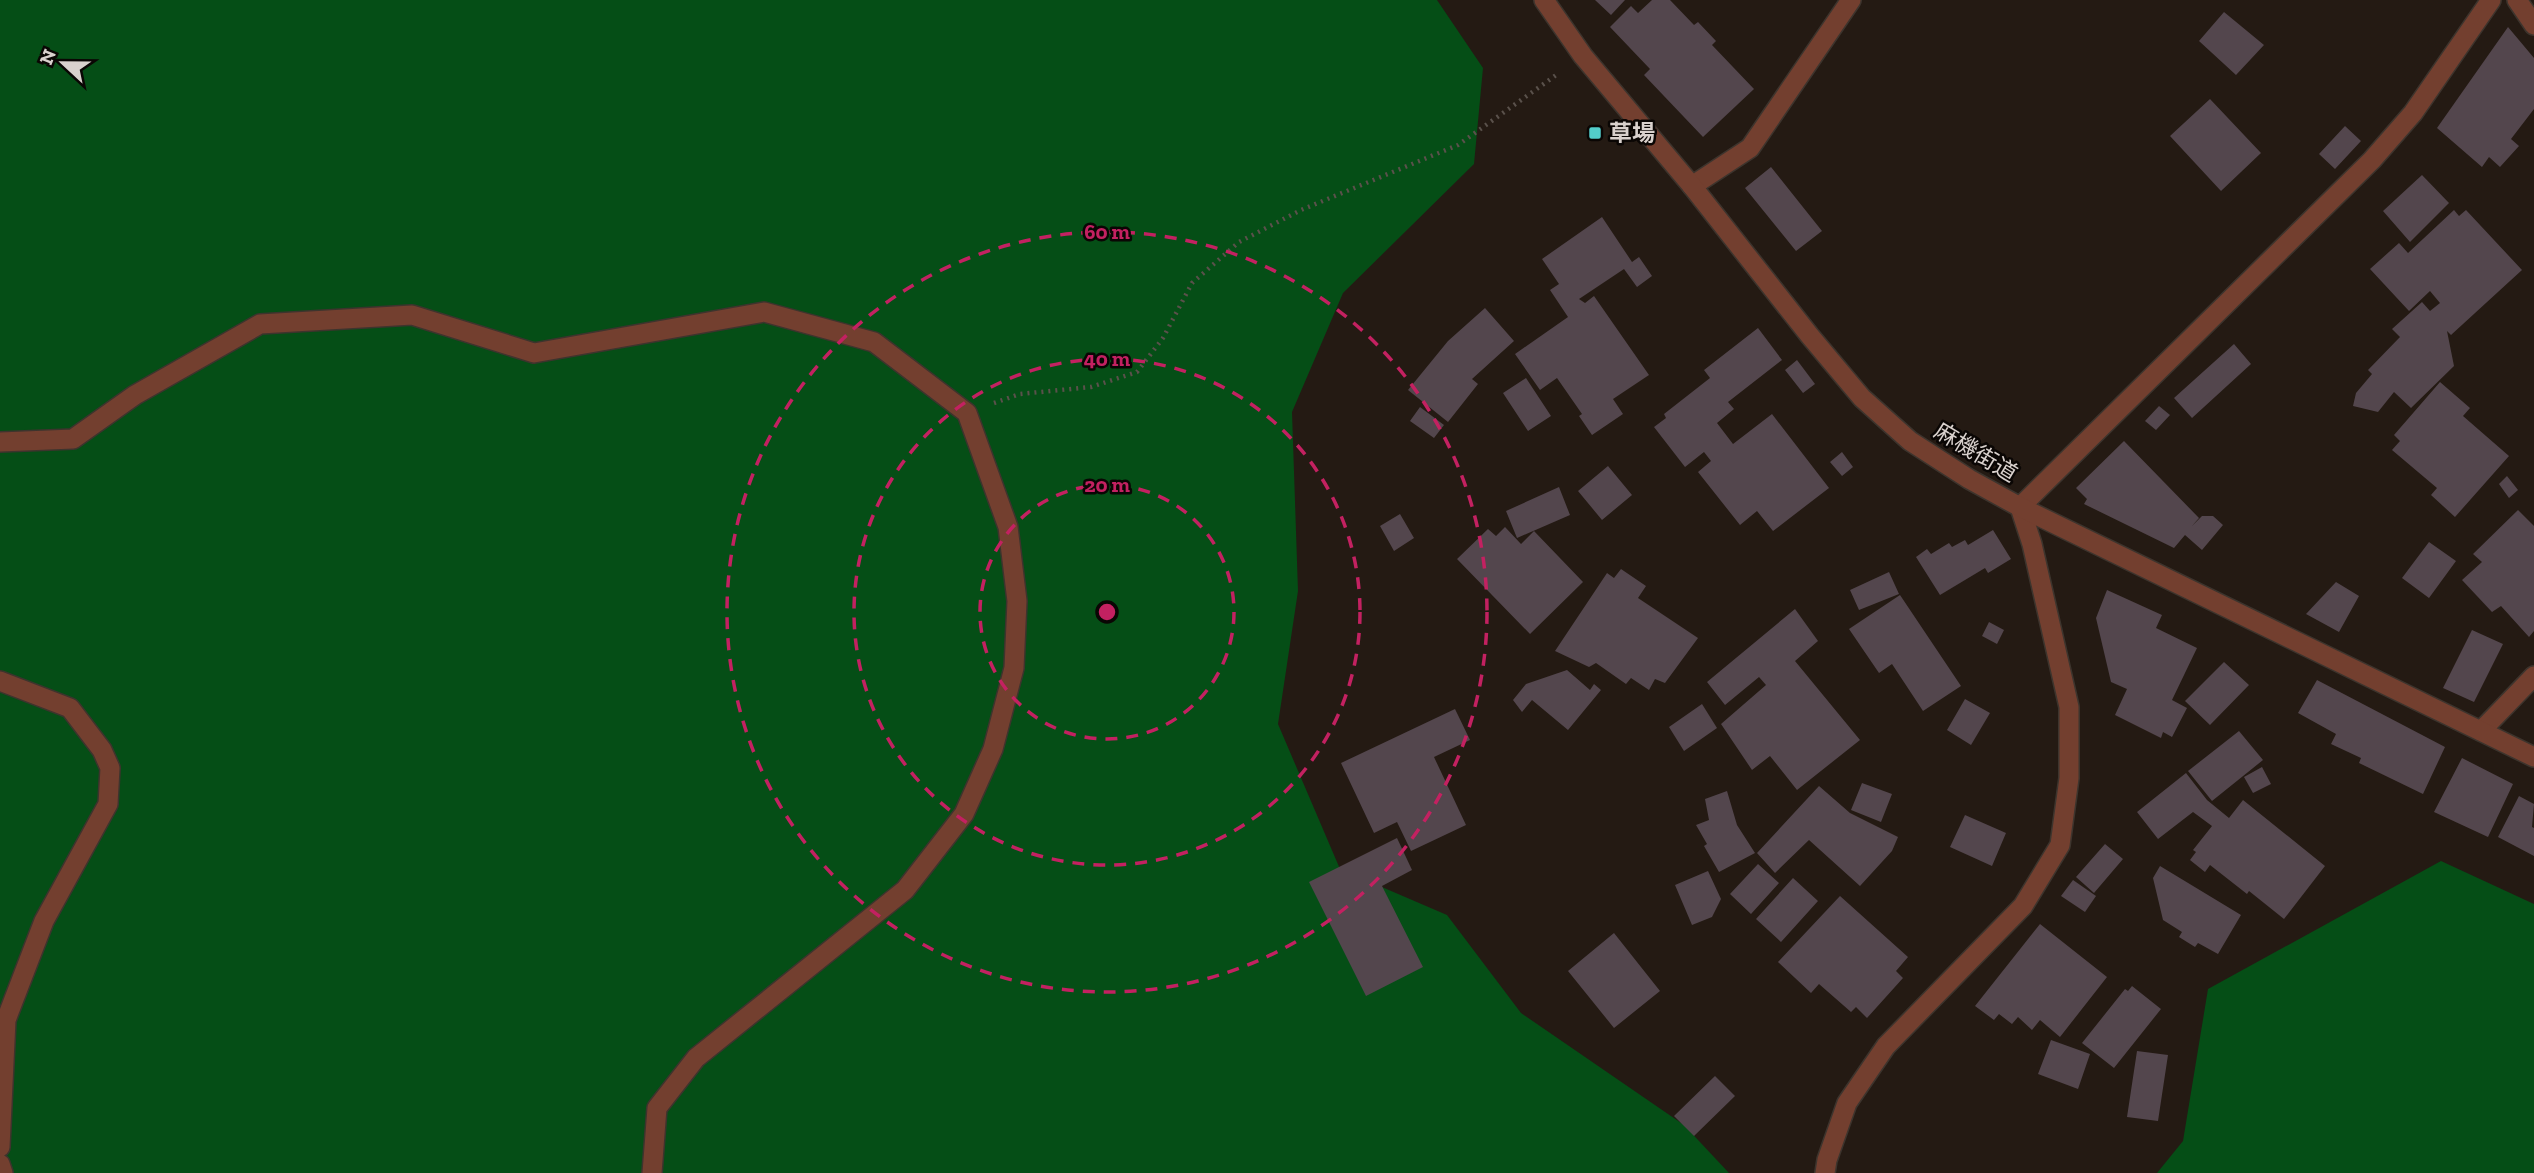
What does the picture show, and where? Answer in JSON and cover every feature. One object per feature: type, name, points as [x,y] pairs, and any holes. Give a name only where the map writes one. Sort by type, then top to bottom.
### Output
[{"type":"street","name":"麻機街道","points":[[1544,0],[1583,56],[1692,186],[1810,336],[1862,398],[1910,441],[1969,479],[2020,507],[2534,757]]},
{"type":"street","points":[[1692,186],[1750,148],[1851,0]]},
{"type":"street","points":[[1825,1173],[1847,1103],[1886,1046],[2023,906],[2060,845],[2069,778],[2069,707],[2032,544],[2020,507],[2372,160],[2413,113],[2491,0]]},
{"type":"street","points":[[2517,0],[2534,25]]},
{"type":"street","points":[[0,443],[73,439],[135,395],[260,324],[412,315],[534,352],[764,312],[874,342],[967,413],[1008,527],[1017,601],[1014,668],[993,749],[964,814],[905,890],[696,1058],[657,1108],[652,1173]]},
{"type":"street","points":[[2481,732],[2534,676]]},
{"type":"street","points":[[0,681],[70,708],[102,750],[110,768],[108,804],[44,921],[6,1020],[0,1147]]},
{"type":"street","points":[[0,1164],[3,1173]]},
{"type":"path","points":[[967,413],[1020,394],[1091,387],[1137,372],[1163,338],[1192,283],[1239,242],[1301,211],[1458,145],[1583,56]]},
{"type":"green space","points":[[0,0],[1437,0],[1483,68],[1474,164],[1343,293],[1292,412],[1298,591],[1278,724],[1340,869],[1447,915],[1521,1013],[1684,1125],[1729,1173],[0,1173]]},
{"type":"green space","points":[[2441,861],[2534,904],[2534,1173],[2157,1173],[2183,1141],[2208,989]]},
{"type":"building","points":[[1595,0],[1625,0],[1611,15]]},
{"type":"building","points":[[1652,0],[1670,0],[1694,25],[1698,22],[1716,41],[1712,45],[1754,89],[1703,137],[1644,75],[1650,69],[1610,27],[1631,6],[1638,13]]},
{"type":"building","points":[[2224,12],[2264,45],[2236,75],[2199,41]]},
{"type":"building","points":[[2508,27],[2534,58],[2534,109],[2511,139],[2519,146],[2500,167],[2489,157],[2482,167],[2437,128]]},
{"type":"building","points":[[2210,99],[2261,153],[2221,191],[2170,136]]},
{"type":"building","points":[[2345,126],[2361,141],[2335,169],[2319,154]]},
{"type":"building","points":[[1771,167],[1822,231],[1796,251],[1745,188]]},
{"type":"building","points":[[2422,175],[2449,203],[2410,242],[2383,211]]},
{"type":"building","points":[[2454,210],[2459,216],[2466,210],[2522,270],[2451,335],[2447,331],[2454,366],[2411,408],[2394,392],[2378,412],[2353,406],[2356,393],[2372,374],[2368,370],[2400,337],[2392,329],[2422,302],[2430,311],[2440,303],[2430,291],[2409,311],[2370,269],[2399,243],[2408,253]]},
{"type":"building","points":[[1602,217],[1632,262],[1639,257],[1652,276],[1637,287],[1624,269],[1579,299],[1585,303],[1594,296],[1649,375],[1613,399],[1623,414],[1592,435],[1579,416],[1582,414],[1557,378],[1540,390],[1515,354],[1568,317],[1550,290],[1559,284],[1542,259]]},
{"type":"building","points":[[1485,308],[1514,341],[1472,379],[1478,384],[1448,422],[1408,390],[1448,341]]},
{"type":"building","points":[[1758,328],[1782,360],[1728,402],[1734,409],[1717,423],[1733,444],[1772,414],[1829,488],[1773,531],[1757,511],[1740,525],[1698,472],[1711,461],[1704,452],[1685,467],[1654,427],[1666,418],[1664,414],[1710,378],[1704,370]]},
{"type":"building","points":[[2234,344],[2251,364],[2192,418],[2174,398]]},
{"type":"building","points":[[1797,360],[1815,384],[1803,393],[1785,370]]},
{"type":"building","points":[[1526,378],[1551,416],[1528,431],[1503,393]]},
{"type":"building","points":[[2440,382],[2470,408],[2463,416],[2509,456],[2455,517],[2431,495],[2437,488],[2392,450],[2400,441],[2394,435]]},
{"type":"building","points":[[2159,406],[2170,415],[2156,430],[2145,421]]},
{"type":"building","points":[[1420,407],[1444,425],[1434,438],[1410,421]]},
{"type":"building","points":[[2124,441],[2199,518],[2192,526],[2202,516],[2213,516],[2223,525],[2202,550],[2185,535],[2174,548],[2084,504],[2087,499],[2076,488]]},
{"type":"building","points":[[1842,452],[1853,467],[1842,476],[1830,462]]},
{"type":"building","points":[[1608,466],[1632,495],[1602,520],[1578,491]]},
{"type":"building","points":[[2507,476],[2518,490],[2509,498],[2499,484]]},
{"type":"building","points":[[1559,487],[1570,515],[1517,538],[1506,511]]},
{"type":"building","points":[[2518,510],[2534,526],[2534,631],[2529,637],[2501,606],[2492,612],[2462,580],[2482,562],[2473,554]]},
{"type":"building","points":[[1400,514],[1414,538],[1394,551],[1380,526]]},
{"type":"building","points":[[1505,527],[1521,544],[1534,531],[1583,582],[1530,634],[1457,559],[1488,529],[1496,536]]},
{"type":"building","points":[[1993,530],[2011,559],[1988,573],[1985,568],[1940,595],[1916,557],[1927,549],[1931,554],[1949,543],[1952,547],[1965,540],[1968,545]]},
{"type":"building","points":[[2429,542],[2456,561],[2429,598],[2402,578]]},
{"type":"building","points":[[1621,569],[1646,586],[1638,598],[1698,638],[1665,683],[1655,679],[1649,690],[1631,678],[1626,684],[1596,663],[1589,667],[1555,651],[1607,573],[1614,578]]},
{"type":"building","points":[[1889,572],[1899,594],[1859,610],[1850,590]]},
{"type":"building","points":[[2336,582],[2359,596],[2339,632],[2306,614]]},
{"type":"building","points":[[2107,590],[2162,615],[2156,628],[2197,648],[2172,700],[2187,708],[2172,737],[2163,732],[2161,738],[2115,715],[2127,689],[2111,682],[2096,618]]},
{"type":"building","points":[[1900,595],[1961,686],[1923,711],[1892,664],[1879,673],[1849,629]]},
{"type":"building","points":[[1795,609],[1818,641],[1795,661],[1860,740],[1797,790],[1770,756],[1752,770],[1721,724],[1766,685],[1759,677],[1725,705],[1707,682]]},
{"type":"building","points":[[1989,622],[2004,630],[1997,644],[1982,636]]},
{"type":"building","points":[[2472,630],[2503,644],[2474,702],[2443,688]]},
{"type":"building","points":[[2224,662],[2249,685],[2210,725],[2185,701]]},
{"type":"building","points":[[1567,670],[1590,690],[1594,684],[1601,690],[1568,730],[1532,700],[1522,712],[1513,700],[1526,684]]},
{"type":"building","points":[[2317,680],[2445,747],[2423,794],[2359,763],[2361,758],[2331,744],[2336,734],[2298,713]]},
{"type":"building","points":[[1965,699],[1990,713],[1971,745],[1947,730]]},
{"type":"building","points":[[1702,704],[1717,728],[1684,751],[1669,727]]},
{"type":"building","points":[[1455,709],[1470,740],[1434,757],[1466,825],[1411,851],[1397,822],[1374,833],[1341,763]]},
{"type":"building","points":[[2239,731],[2263,760],[2212,801],[2188,771]]},
{"type":"building","points":[[2462,758],[2513,784],[2488,837],[2434,812]]},
{"type":"building","points":[[2262,767],[2271,784],[2253,793],[2244,777]]},
{"type":"building","points":[[2186,773],[2207,800],[2229,818],[2243,800],[2325,866],[2284,919],[2210,865],[2205,872],[2190,860],[2196,852],[2193,850],[2212,826],[2193,812],[2158,839],[2137,812]]},
{"type":"building","points":[[1862,783],[1892,794],[1881,822],[1851,810]]},
{"type":"building","points":[[1819,786],[1850,813],[1898,837],[1892,851],[1860,886],[1809,840],[1775,873],[1757,853]]},
{"type":"building","points":[[1727,791],[1737,825],[1755,853],[1719,872],[1696,825],[1709,820],[1705,799]]},
{"type":"building","points":[[2519,796],[2534,804],[2534,856],[2498,837]]},
{"type":"building","points":[[1965,815],[2006,833],[1992,866],[1950,847]]},
{"type":"building","points":[[1397,838],[1412,870],[1382,886],[1423,967],[1366,996],[1309,882]]},
{"type":"building","points":[[2105,844],[2123,859],[2094,893],[2076,877]]},
{"type":"building","points":[[1758,864],[1779,883],[1751,914],[1730,894]]},
{"type":"building","points":[[2160,866],[2241,915],[2218,954],[2198,943],[2195,947],[2179,937],[2182,932],[2163,920],[2153,878]]},
{"type":"building","points":[[1708,871],[1721,899],[1712,917],[1692,925],[1675,885]]},
{"type":"building","points":[[1793,878],[1818,901],[1781,942],[1756,919]]},
{"type":"building","points":[[2073,880],[2096,896],[2085,912],[2061,896]]},
{"type":"building","points":[[1840,896],[1908,957],[1896,971],[1903,978],[1867,1018],[1856,1007],[1851,1012],[1819,984],[1811,993],[1778,962]]},
{"type":"building","points":[[2040,924],[2107,977],[2060,1037],[2040,1020],[2032,1030],[2018,1017],[2012,1024],[1999,1014],[1994,1020],[1975,1006]]},
{"type":"building","points":[[1614,933],[1660,991],[1614,1028],[1568,971]]},
{"type":"building","points":[[2132,986],[2161,1009],[2114,1068],[2082,1043],[2125,989],[2128,991]]},
{"type":"building","points":[[2051,1040],[2090,1054],[2078,1089],[2038,1074]]},
{"type":"building","points":[[2137,1051],[2168,1055],[2158,1121],[2127,1117]]},
{"type":"building","points":[[1715,1076],[1735,1096],[1694,1136],[1674,1116]]},
{"type":"place","name":"草場","points":[[1595,133]]}]
